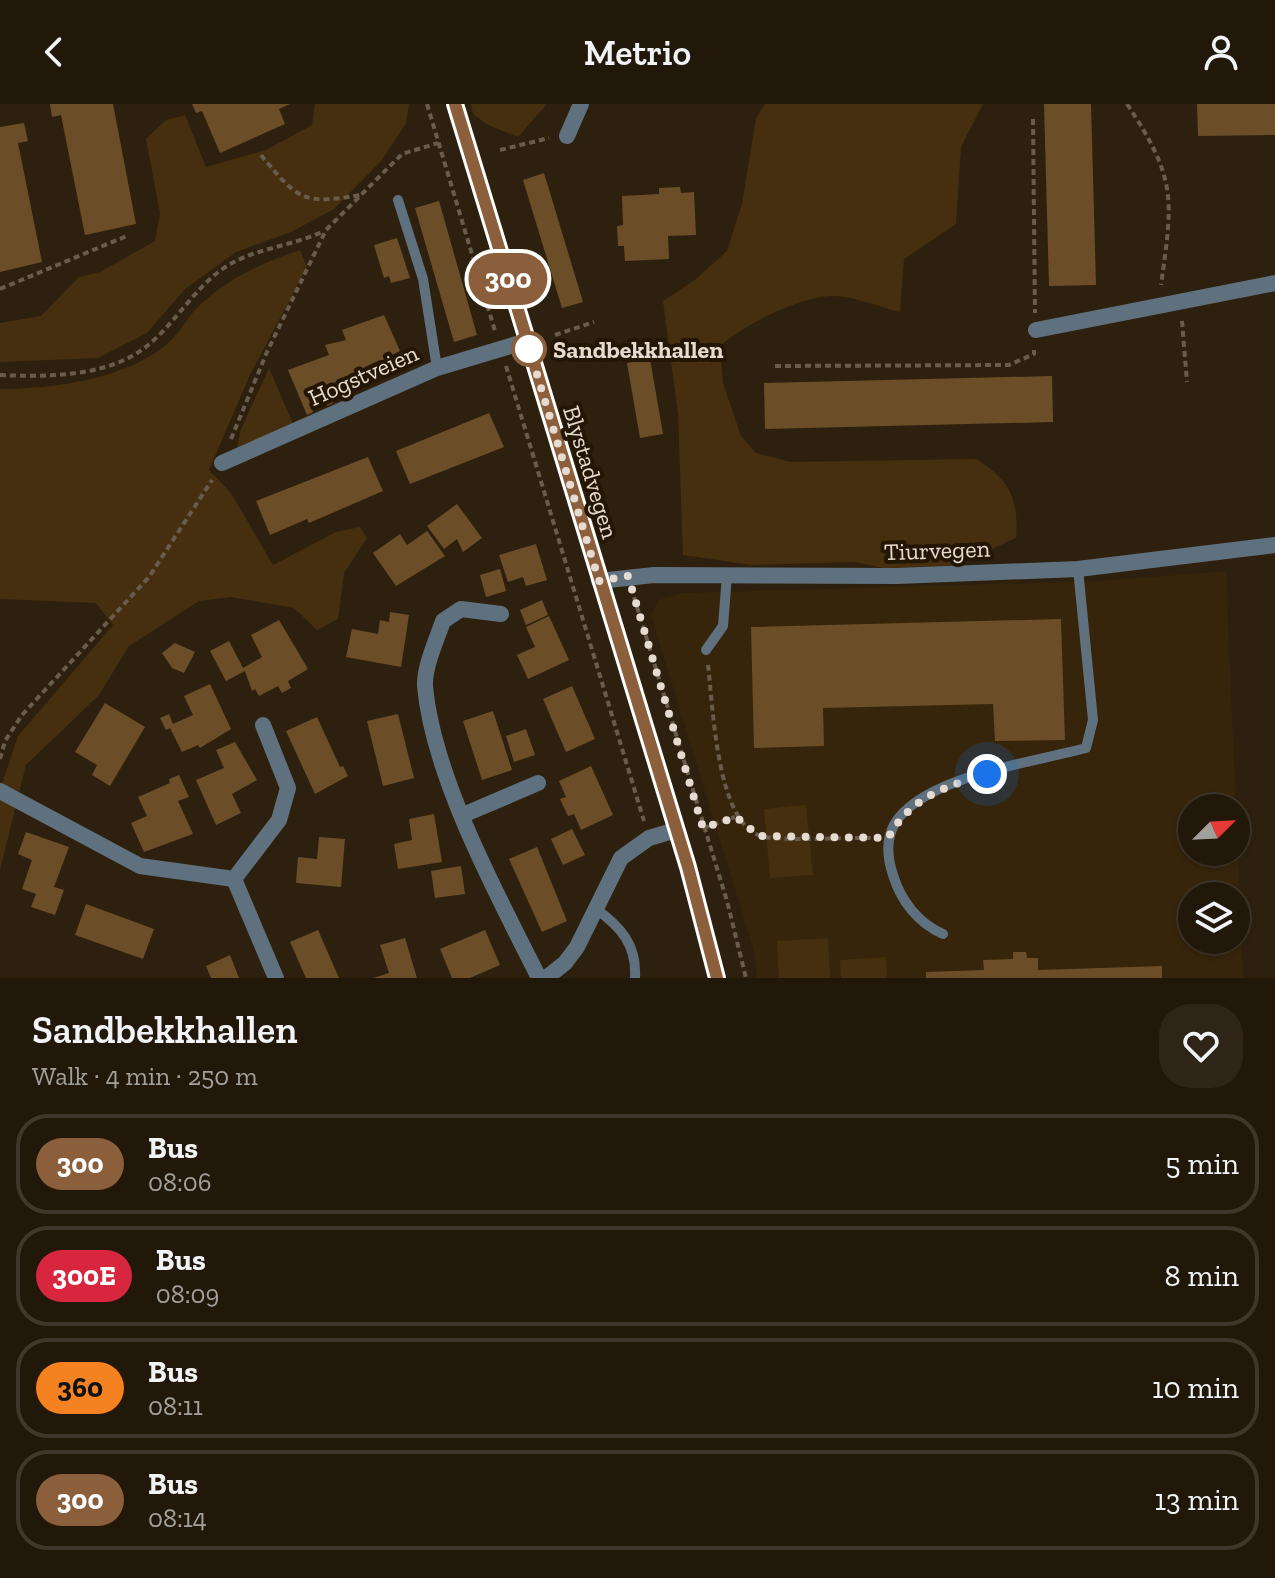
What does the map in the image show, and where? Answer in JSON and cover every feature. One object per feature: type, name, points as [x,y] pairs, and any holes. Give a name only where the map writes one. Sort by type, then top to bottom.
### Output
[{"type":"main road","name":"Blystadvegen","points":[[457,111],[676,830],[717,978]]},
{"type":"street","points":[[567,136],[581,104]]},
{"type":"street","points":[[1036,330],[1179,299],[1275,283]]},
{"type":"street","name":"Hogstveien","points":[[222,463],[437,368],[527,341]]},
{"type":"street","name":"Tiurvegen","points":[[599,581],[628,576],[897,576],[1078,569],[1275,545]]},
{"type":"street","points":[[501,614],[461,609],[443,621],[425,683],[438,750],[463,815],[539,978]]},
{"type":"street","points":[[234,879],[279,820],[288,788],[263,725]]},
{"type":"street","points":[[463,815],[538,783]]},
{"type":"street","points":[[0,791],[140,866],[234,879]]},
{"type":"street","points":[[546,978],[565,963],[577,947],[621,858],[649,838],[676,830]]},
{"type":"street","points":[[234,879],[276,978]]},
{"type":"lane","points":[[398,200],[423,279],[437,368]]},
{"type":"lane","points":[[943,934],[929,928],[909,909],[897,889],[887,855],[888,838],[902,814],[931,794],[974,777],[1086,748],[1093,720],[1078,569]]},
{"type":"lane","points":[[706,650],[723,626],[727,575]]},
{"type":"lane","points":[[596,909],[620,926],[626,935],[635,978]]},
{"type":"path","points":[[427,104],[649,838]]},
{"type":"path","points":[[1127,104],[1162,166],[1172,209],[1159,304]]},
{"type":"path","points":[[775,366],[1009,365],[1034,354],[1033,119]]},
{"type":"path","points":[[500,150],[534,140],[567,136]]},
{"type":"path","points":[[261,155],[296,192],[317,203],[362,195]]},
{"type":"path","points":[[0,375],[87,370],[118,363],[144,349],[221,270],[252,255],[326,230]]},
{"type":"path","points":[[0,289],[129,235]]},
{"type":"path","points":[[1179,299],[1187,382]]},
{"type":"path","points":[[555,335],[594,322]]},
{"type":"path","points":[[628,576],[746,978]]},
{"type":"path","points":[[706,650],[720,765],[736,817],[759,836],[888,838]]},
{"type":"path","points":[[703,828],[736,817]]},
{"type":"shaded area","points":[[315,104],[409,104],[406,123],[382,160],[334,209],[291,232],[236,252],[185,289],[147,333],[98,358],[0,362],[0,323],[41,316],[79,277],[100,272],[155,241],[160,213],[146,139],[166,120],[185,115],[206,167],[266,150],[312,125]]},
{"type":"shaded area","points":[[471,104],[547,104],[518,137],[488,125],[473,114]]},
{"type":"shaded area","points":[[765,104],[983,104],[961,147],[956,224],[904,259],[900,312],[849,298],[820,297],[773,313],[720,346],[723,383],[741,436],[756,453],[790,462],[976,459],[997,474],[1010,491],[1016,512],[1016,538],[948,569],[904,572],[854,562],[752,565],[683,555],[678,413],[663,301],[696,279],[727,251],[742,204],[756,118]]},
{"type":"shaded area","points":[[300,250],[307,267],[250,375],[209,470],[231,493],[273,565],[336,532],[360,527],[367,538],[344,573],[338,619],[317,630],[294,608],[231,597],[199,601],[129,646],[99,695],[26,765],[0,870],[0,790],[18,736],[113,625],[96,603],[0,599],[0,389],[88,380],[132,365],[168,343],[195,310],[222,287],[259,266]]},
{"type":"shaded area","points":[[269,368],[293,424],[237,448],[241,429]]},
{"type":"shaded area","points":[[1226,571],[1235,794],[1178,794],[1178,866],[1238,866],[1239,882],[1178,882],[1178,954],[1242,954],[1243,978],[757,978],[753,948],[651,616],[658,600],[682,593],[1099,581]]},
{"type":"shaded area","points":[[806,805],[813,875],[770,878],[764,809]]},
{"type":"shaded area","points":[[828,938],[830,978],[779,978],[777,941]]},
{"type":"shaded area","points":[[886,957],[887,978],[841,978],[840,960]]},
{"type":"building","points":[[50,104],[113,104],[136,224],[85,235],[61,115],[52,117]]},
{"type":"building","points":[[192,104],[290,104],[279,109],[285,124],[220,153],[202,111],[196,113]]},
{"type":"building","points":[[1044,104],[1091,104],[1096,285],[1049,286]]},
{"type":"building","points":[[1197,104],[1275,104],[1275,135],[1198,136]]},
{"type":"building","points":[[24,123],[28,141],[18,143],[42,262],[0,272],[0,127]]},
{"type":"building","points":[[544,173],[583,302],[562,308],[523,180]]},
{"type":"building","points":[[680,187],[681,193],[694,192],[696,235],[668,236],[669,259],[625,261],[624,246],[618,246],[617,226],[623,225],[622,196],[659,194],[659,188]]},
{"type":"building","points":[[439,201],[477,335],[454,342],[415,208]]},
{"type":"building","points":[[397,238],[410,278],[391,283],[389,276],[384,278],[374,245]]},
{"type":"building","points":[[384,315],[400,351],[386,358],[388,363],[382,365],[380,360],[365,367],[367,372],[348,382],[351,387],[331,397],[333,403],[327,406],[325,400],[311,406],[313,412],[307,415],[288,370],[329,355],[325,345],[346,340],[342,330]]},
{"type":"building","points":[[650,359],[663,434],[640,438],[627,363]]},
{"type":"building","points":[[1052,376],[1053,422],[765,429],[764,383]]},
{"type":"building","points":[[489,413],[504,447],[410,484],[396,451]]},
{"type":"building","points":[[368,457],[383,491],[309,523],[307,519],[270,535],[256,501]]},
{"type":"building","points":[[457,504],[482,538],[463,552],[457,539],[444,549],[427,526]]},
{"type":"building","points":[[427,531],[445,556],[396,586],[373,553],[400,534],[407,545]]},
{"type":"building","points":[[536,544],[547,580],[526,586],[523,577],[508,582],[499,555]]},
{"type":"building","points":[[500,569],[506,591],[486,597],[480,575]]},
{"type":"building","points":[[542,600],[548,615],[526,625],[520,610]]},
{"type":"building","points":[[390,612],[409,615],[401,667],[346,657],[352,629],[378,634],[380,620],[389,622]]},
{"type":"building","points":[[549,616],[569,660],[528,679],[517,655],[535,647],[526,627]]},
{"type":"building","points":[[1061,619],[1065,740],[995,741],[993,704],[823,708],[824,746],[754,748],[751,627]]},
{"type":"building","points":[[279,620],[308,669],[288,681],[291,688],[282,693],[278,686],[259,696],[255,689],[252,691],[245,671],[226,681],[210,651],[229,641],[243,668],[262,657],[251,635]]},
{"type":"building","points":[[175,643],[195,652],[184,673],[172,668],[162,653]]},
{"type":"building","points":[[210,684],[231,729],[200,748],[198,745],[182,752],[170,728],[166,730],[160,718],[169,714],[173,724],[193,715],[184,696]]},
{"type":"building","points":[[572,686],[595,739],[566,752],[543,699]]},
{"type":"building","points":[[105,703],[145,727],[110,786],[92,775],[97,765],[75,752]]},
{"type":"building","points":[[493,711],[512,770],[482,780],[463,721]]},
{"type":"building","points":[[398,714],[414,778],[383,786],[367,721]]},
{"type":"building","points":[[317,717],[340,767],[343,766],[348,776],[315,794],[286,731]]},
{"type":"building","points":[[526,729],[535,755],[514,762],[506,736]]},
{"type":"building","points":[[235,742],[257,780],[232,794],[241,813],[216,825],[196,780],[224,768],[216,750]]},
{"type":"building","points":[[591,766],[613,815],[581,830],[574,814],[568,816],[560,799],[566,797],[559,781]]},
{"type":"building","points":[[179,775],[189,797],[178,801],[193,834],[144,852],[131,823],[147,816],[138,797],[170,783],[169,779]]},
{"type":"building","points":[[434,814],[442,862],[398,869],[394,844],[412,840],[409,819]]},
{"type":"building","points":[[572,829],[585,855],[563,865],[551,839]]},
{"type":"building","points":[[26,832],[69,847],[54,887],[64,890],[55,915],[31,907],[36,894],[22,889],[32,860],[18,854]]},
{"type":"building","points":[[319,837],[345,839],[341,887],[296,883],[298,857],[317,859]]},
{"type":"building","points":[[537,847],[567,921],[542,932],[509,859]]},
{"type":"building","points":[[461,866],[465,894],[435,898],[431,871]]},
{"type":"building","points":[[86,904],[154,929],[143,959],[75,935]]},
{"type":"building","points":[[318,930],[339,978],[306,978],[290,942]]},
{"type":"building","points":[[485,930],[500,965],[470,978],[452,978],[440,949]]},
{"type":"building","points":[[405,938],[417,978],[373,978],[389,973],[380,945]]},
{"type":"building","points":[[1013,952],[1026,952],[1027,958],[1038,958],[1038,970],[1162,966],[1162,978],[926,978],[926,972],[984,970],[983,960],[1013,959]]},
{"type":"building","points":[[230,955],[239,978],[211,978],[206,966]]},
{"type":"bus line","name":"300","points":[[455,104],[688,867],[717,978]]},
{"type":"place","name":"Sandbekkhallen","points":[[529,349]]},
{"type":"route","points":[[529,349],[527,341],[599,581],[628,576],[703,828],[736,817],[759,836],[888,838],[902,814],[931,794],[987,774]]}]
